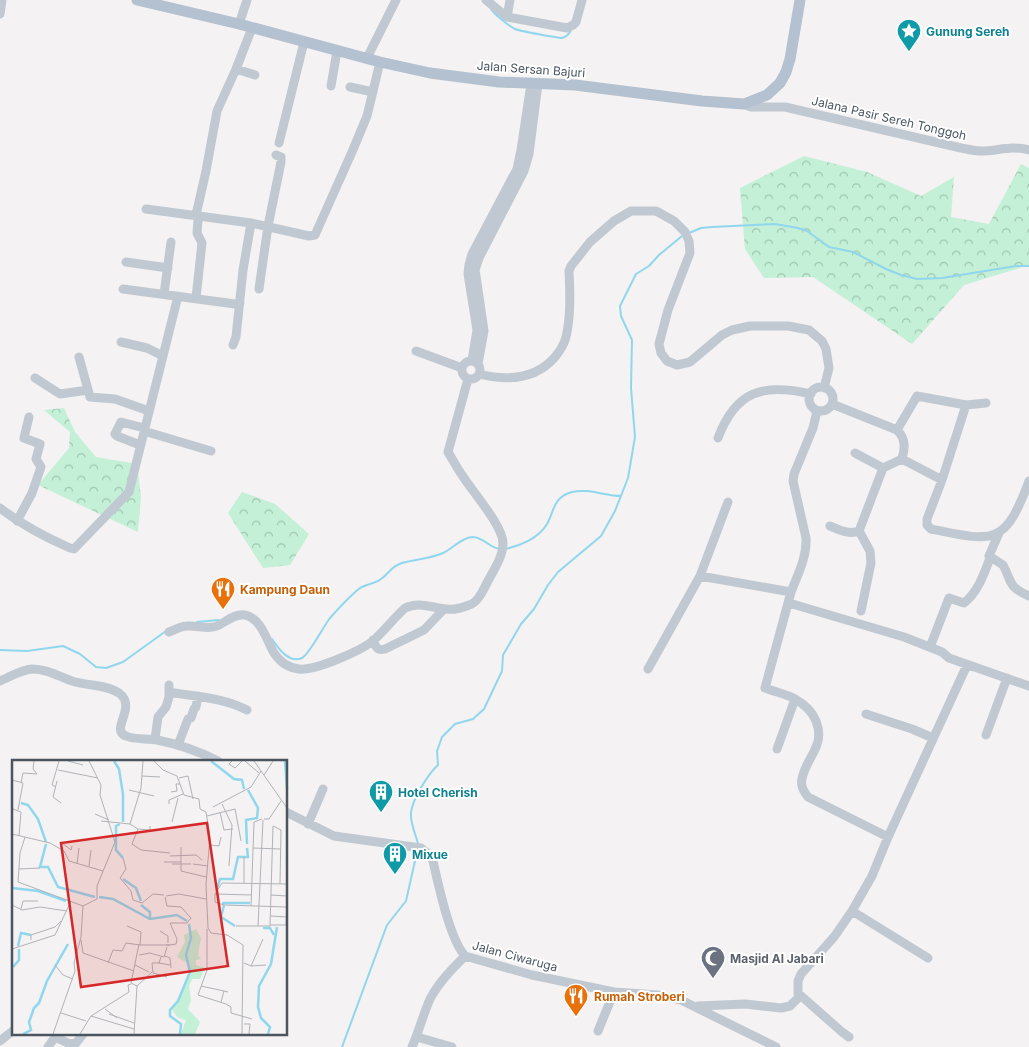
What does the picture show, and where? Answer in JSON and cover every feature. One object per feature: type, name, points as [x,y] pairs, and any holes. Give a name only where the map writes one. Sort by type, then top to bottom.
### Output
[{"type":"main road","name":"Jalan Sersan Bajuri","points":[[136,0],[164,3],[380,62],[454,76],[499,82],[576,85],[702,101],[744,104],[767,95],[780,83],[786,72],[800,0]]},
{"type":"street","points":[[0,14],[2,0]]},
{"type":"street","points":[[240,24],[247,0]]},
{"type":"street","points":[[367,58],[396,0]]},
{"type":"street","points":[[486,0],[507,17],[562,28],[573,25],[582,0]]},
{"type":"street","points":[[507,17],[510,0]]},
{"type":"street","points":[[196,298],[202,243],[197,234],[198,220],[196,215],[217,111],[236,70],[252,28]]},
{"type":"street","points":[[279,143],[304,42]]},
{"type":"street","points":[[331,86],[337,51]]},
{"type":"street","points":[[146,209],[268,226],[309,236],[317,233],[367,116],[380,62]]},
{"type":"street","points":[[236,70],[255,75]]},
{"type":"street","points":[[480,374],[480,369],[475,362],[477,330],[468,274],[469,265],[488,232],[517,169],[535,84]]},
{"type":"street","points":[[350,87],[372,92]]},
{"type":"street","name":"Jalana Pasir Sereh Tonggoh","points":[[744,104],[751,107],[785,107],[806,111],[961,148],[980,151],[1002,148],[1029,150]]},
{"type":"street","points":[[259,289],[268,226],[281,162],[281,157],[276,155]]},
{"type":"street","points":[[480,374],[508,378],[524,377],[548,365],[562,349],[566,337],[570,301],[569,271],[571,266],[590,242],[614,221],[631,211],[656,211],[674,221],[685,232],[689,241],[690,253],[668,310],[659,344],[661,353],[667,361],[677,365],[690,362],[722,335],[732,330],[750,326],[788,326],[809,330],[822,341],[826,349],[829,368],[824,388]]},
{"type":"street","points":[[233,345],[236,337],[251,224]]},
{"type":"street","points":[[164,294],[171,242]]},
{"type":"street","points":[[126,262],[168,268]]},
{"type":"street","points":[[123,289],[235,304],[240,302]]},
{"type":"street","points":[[0,508],[17,521],[46,538],[74,549],[128,492],[178,296]]},
{"type":"street","points":[[121,342],[147,348],[163,356]]},
{"type":"street","points":[[416,351],[462,368]]},
{"type":"street","points":[[79,357],[91,397],[114,399],[149,411]]},
{"type":"street","points":[[475,362],[466,362],[462,368],[463,375],[468,379],[475,379],[480,374]]},
{"type":"street","points":[[35,378],[60,394],[88,390]]},
{"type":"street","points":[[169,632],[185,626],[216,627],[237,615],[245,615],[254,619],[258,624],[275,656],[290,668],[302,670],[342,658],[360,649],[373,640],[409,606],[426,605],[444,609],[455,609],[474,603],[496,565],[503,547],[500,529],[461,474],[448,452],[468,379]]},
{"type":"street","points":[[718,438],[724,421],[730,413],[739,404],[757,392],[786,388],[811,394]]},
{"type":"street","points":[[816,388],[828,389],[833,396],[832,404],[826,410],[817,410],[810,404],[811,394],[816,388]]},
{"type":"street","points":[[897,430],[917,396],[966,405],[986,403]]},
{"type":"street","points":[[832,404],[897,430],[904,439],[905,446],[902,459]]},
{"type":"street","points":[[966,405],[927,525],[931,529],[980,538],[999,533],[1010,524],[1029,481]]},
{"type":"street","points":[[817,410],[813,428],[794,474],[793,481],[806,538],[805,557],[791,592],[765,688],[795,699],[809,709],[819,729],[817,746],[802,779],[802,789],[808,797],[888,837]]},
{"type":"street","points":[[17,521],[32,493],[41,467],[36,459],[40,446],[24,438],[29,417]]},
{"type":"street","points":[[140,445],[116,436],[121,422],[210,451]]},
{"type":"street","points":[[855,453],[883,468]]},
{"type":"street","points":[[902,459],[942,480]]},
{"type":"street","points":[[860,611],[871,563],[870,551],[859,531],[883,468],[902,459]]},
{"type":"street","points":[[648,669],[700,576],[728,502]]},
{"type":"street","points":[[830,526],[846,532],[853,533],[859,531]]},
{"type":"street","points":[[930,647],[949,598],[964,603],[974,594],[990,558],[988,554],[999,533]]},
{"type":"street","points":[[990,558],[1002,563],[1014,589],[1029,596]]},
{"type":"street","points":[[700,576],[791,592]]},
{"type":"street","points":[[789,604],[868,625],[904,637],[943,653],[949,658],[1029,686]]},
{"type":"street","points":[[373,640],[376,648],[385,650],[424,630],[444,609]]},
{"type":"street","points":[[696,1006],[745,1004],[781,1008],[796,1002],[799,994],[798,981],[801,974],[834,937],[852,911],[872,876],[967,665]]},
{"type":"street","points":[[0,681],[23,671],[33,669],[48,671],[71,681],[107,688],[119,693],[126,700],[126,711],[120,726],[122,733],[127,736],[178,745],[216,760]]},
{"type":"street","points":[[986,734],[1007,678]]},
{"type":"street","points":[[155,740],[157,720],[166,707],[169,690],[175,693],[220,699],[247,710]]},
{"type":"street","points":[[178,745],[185,724],[196,707],[198,696]]},
{"type":"street","points":[[778,749],[795,699]]},
{"type":"street","points":[[866,714],[933,738]]},
{"type":"street","points":[[308,824],[323,789]]},
{"type":"street","name":"Jalan Ciwaruga","points":[[288,813],[334,836],[417,847],[428,852],[432,857],[449,923],[460,951],[465,956],[532,975],[614,992],[658,995],[681,1000],[776,1047]]},
{"type":"street","points":[[852,911],[928,958]]},
{"type":"street","points":[[412,1047],[431,998],[440,983],[465,956]]},
{"type":"street","points":[[598,1031],[614,992]]},
{"type":"street","points":[[799,994],[849,1037]]},
{"type":"street","points":[[0,1040],[12,1031]]},
{"type":"street","points":[[48,1047],[55,1037],[70,1044],[78,1045]]},
{"type":"street","points":[[416,1037],[452,1047]]},
{"type":"green space","points":[[804,156],[867,172],[921,196],[954,177],[951,217],[989,224],[1021,164],[1029,168],[1029,265],[964,285],[912,344],[813,277],[764,278],[745,249],[740,188]]},
{"type":"green space","points":[[64,408],[75,432],[96,457],[137,464],[141,497],[138,532],[38,485],[69,448],[70,432],[44,410]]},
{"type":"green space","points":[[242,492],[275,504],[309,534],[290,565],[263,568],[228,513]]},
{"type":"waterway","points":[[491,9],[506,23],[518,30],[562,38],[568,35],[571,30]]},
{"type":"waterway","points":[[689,233],[701,228],[775,224],[798,228],[807,231],[829,247],[853,252],[886,269],[917,279],[942,278],[1016,266],[1029,266]]},
{"type":"waterway","points":[[418,844],[411,821],[412,808],[421,788],[438,765],[437,751],[442,737],[455,724],[473,719],[484,709],[502,671],[503,655],[521,624],[534,609],[558,572],[601,536],[615,511],[628,478],[635,437],[631,388],[632,340],[621,316],[620,306],[636,274],[649,266],[682,236]]},
{"type":"waterway","points":[[505,549],[523,543],[544,529],[555,505],[566,494],[584,491],[621,496]]},
{"type":"waterway","points":[[272,639],[288,657],[293,659],[302,658],[330,618],[349,598],[360,588],[379,581],[392,568],[407,562],[438,555],[461,541],[473,537],[477,537],[500,549]]},
{"type":"waterway","points":[[197,622],[219,620]]},
{"type":"waterway","points":[[0,650],[27,651],[63,646],[80,654],[96,667],[106,668],[123,662],[166,631]]},
{"type":"waterway","points":[[342,1047],[387,925],[406,901],[417,852]]},
{"type":"place","name":"Gunung Sereh","points":[[909,52]]},
{"type":"place","name":"Kampung Daun","points":[[223,610]]},
{"type":"place","name":"Hotel Cherish","points":[[381,813]]},
{"type":"place","name":"Mixue","points":[[395,875]]},
{"type":"place","name":"Masjid Al Jabari","points":[[713,979]]},
{"type":"place","name":"Rumah Stroberi","points":[[576,1017]]}]
